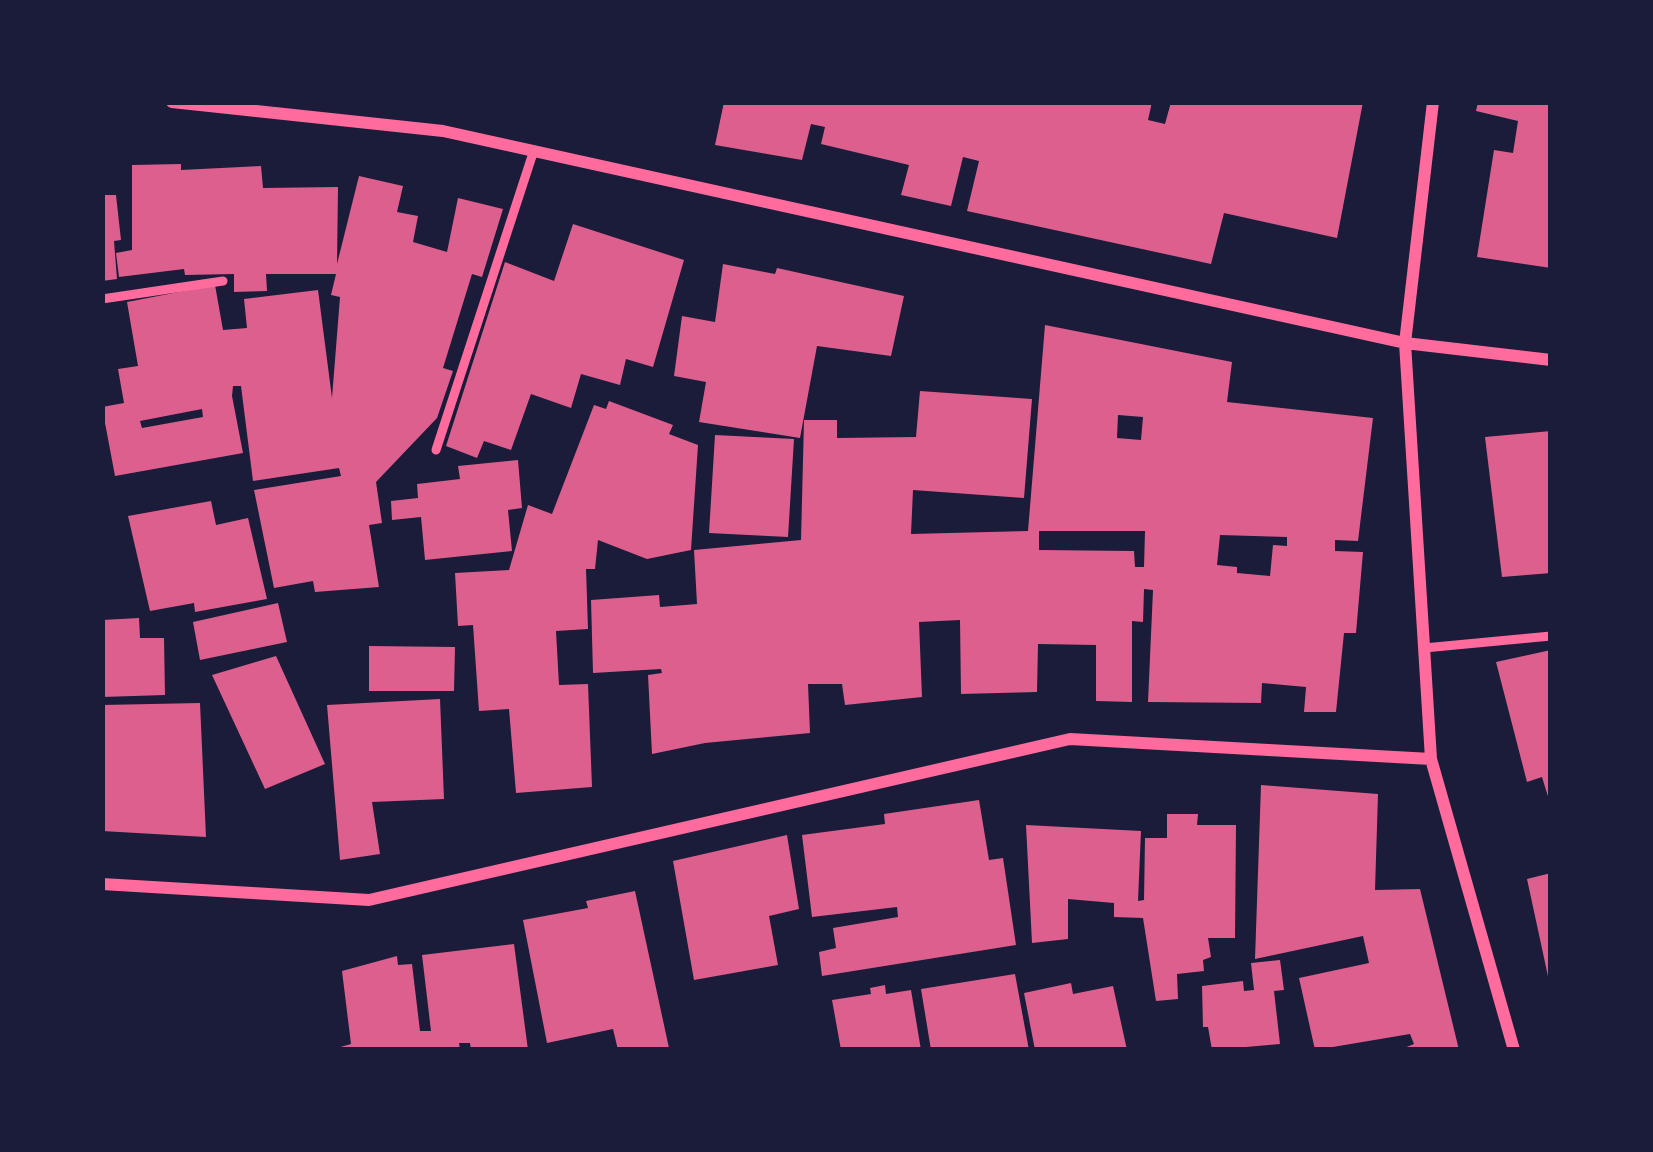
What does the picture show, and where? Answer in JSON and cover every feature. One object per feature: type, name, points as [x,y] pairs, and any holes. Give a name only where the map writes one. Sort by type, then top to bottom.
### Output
[{"type":"street","points":[[172,102],[443,130],[1405,344],[1551,360]]},
{"type":"street","points":[[1433,102],[1405,344],[1431,759],[1514,1050]]},
{"type":"street","points":[[102,884],[369,900],[1070,739],[1431,759]]},
{"type":"lane","points":[[436,450],[534,150]]},
{"type":"lane","points":[[102,299],[223,281]]},
{"type":"lane","points":[[1424,648],[1551,636]]},
{"type":"building","points":[[724,102],[1152,102],[1148,120],[1165,124],[1171,102],[1363,102],[1337,238],[1224,213],[1211,264],[967,211],[979,161],[963,157],[951,206],[901,195],[909,165],[821,144],[825,127],[811,124],[802,160],[715,145]]},
{"type":"building","points":[[1478,102],[1551,102],[1551,268],[1477,257],[1494,150],[1513,153],[1518,121],[1476,111]]},
{"type":"building","points":[[181,164],[181,170],[261,166],[263,188],[338,187],[337,264],[359,176],[403,186],[397,212],[418,216],[413,242],[447,252],[458,198],[503,209],[482,277],[472,274],[443,368],[453,371],[437,418],[376,482],[382,523],[369,525],[379,587],[315,592],[313,581],[274,588],[254,490],[341,476],[339,468],[253,481],[241,386],[233,386],[232,396],[243,453],[115,476],[102,407],[124,403],[118,369],[138,366],[127,302],[215,285],[223,330],[247,328],[244,299],[318,290],[332,398],[340,297],[331,295],[336,274],[266,274],[267,291],[234,292],[234,274],[185,275],[184,269],[119,277],[116,253],[132,250],[132,165]],"holes":[[[202,409],[203,417],[142,428],[140,421]]]},
{"type":"building","points":[[102,195],[116,195],[121,240],[114,241],[117,279],[102,281]]},
{"type":"building","points":[[573,224],[684,260],[653,367],[626,359],[620,385],[581,374],[571,408],[531,394],[511,450],[484,441],[477,458],[446,446],[505,262],[554,281]]},
{"type":"building","points":[[723,264],[775,274],[777,268],[904,296],[891,356],[817,346],[800,438],[699,422],[706,382],[674,376],[682,316],[715,322]]},
{"type":"building","points":[[1045,325],[1232,362],[1227,402],[1373,418],[1358,541],[1335,540],[1335,551],[1363,552],[1356,633],[1344,633],[1336,712],[1304,712],[1306,687],[1262,683],[1261,703],[1148,702],[1153,590],[1144,589],[1143,622],[1132,621],[1132,702],[1096,701],[1096,645],[1038,644],[1037,692],[961,694],[960,620],[919,622],[922,697],[845,705],[842,684],[808,684],[810,733],[705,743],[652,754],[648,675],[662,673],[661,669],[593,673],[591,600],[659,595],[660,607],[697,604],[694,550],[801,540],[804,420],[837,420],[837,438],[916,437],[920,391],[1032,399],[1024,498],[913,490],[911,534],[1028,531]],"holes":[[[1118,415],[1143,417],[1141,440],[1117,438]],[[1039,531],[1145,531],[1144,567],[1135,567],[1134,551],[1039,550]],[[1220,535],[1287,537],[1287,546],[1273,545],[1270,576],[1237,573],[1237,567],[1217,565]]]},
{"type":"building","points":[[609,401],[673,425],[669,434],[698,445],[691,550],[647,559],[598,540],[595,569],[586,569],[588,629],[556,631],[559,685],[588,684],[592,787],[516,793],[509,709],[479,711],[473,625],[458,626],[455,573],[509,570],[528,505],[552,514],[594,405],[606,409]]},
{"type":"building","points":[[1551,431],[1551,573],[1502,577],[1485,437]]},
{"type":"building","points":[[715,435],[794,439],[788,537],[709,533]]},
{"type":"building","points":[[518,460],[522,508],[508,510],[512,551],[425,560],[421,517],[392,520],[391,501],[418,498],[417,484],[460,479],[458,466]]},
{"type":"building","points":[[211,501],[216,525],[248,518],[267,599],[195,612],[194,603],[150,611],[128,516]]},
{"type":"building","points":[[278,603],[287,642],[200,660],[193,622]]},
{"type":"building","points":[[139,618],[140,638],[164,638],[165,695],[102,697],[102,620]]},
{"type":"building","points":[[369,646],[455,647],[454,691],[369,691]]},
{"type":"building","points":[[1551,650],[1550,803],[1542,777],[1527,782],[1496,662]]},
{"type":"building","points":[[276,656],[325,764],[265,789],[212,675]]},
{"type":"building","points":[[440,699],[444,799],[372,802],[380,854],[340,860],[327,705]]},
{"type":"building","points":[[200,703],[206,837],[102,831],[102,705]]},
{"type":"building","points":[[1261,785],[1378,794],[1375,890],[1420,889],[1459,1050],[1399,1050],[1414,1044],[1410,1034],[1315,1050],[1299,978],[1369,963],[1363,936],[1255,959]]},
{"type":"building","points":[[979,800],[989,860],[1003,858],[1016,945],[822,976],[819,952],[836,948],[833,928],[898,917],[897,907],[812,917],[802,835],[885,824],[884,814]]},
{"type":"building","points":[[1167,814],[1198,814],[1197,825],[1236,825],[1235,938],[1208,938],[1211,957],[1203,960],[1204,971],[1177,974],[1178,999],[1156,1001],[1143,918],[1114,917],[1114,903],[1068,899],[1068,939],[1032,943],[1026,825],[1141,831],[1138,901],[1144,900],[1145,838],[1167,838]]},
{"type":"building","points":[[787,835],[799,909],[769,916],[778,965],[694,980],[673,861]]},
{"type":"building","points":[[1551,873],[1551,981],[1549,981],[1527,879]]},
{"type":"building","points":[[635,891],[669,1048],[618,1050],[613,1029],[547,1043],[523,920],[588,908],[586,901]]},
{"type":"building","points":[[514,944],[528,1050],[471,1050],[470,1043],[459,1043],[460,1050],[330,1050],[351,1044],[342,971],[397,956],[398,965],[412,964],[420,1031],[431,1031],[422,955]]},
{"type":"building","points":[[1280,960],[1284,990],[1274,991],[1280,1044],[1212,1050],[1208,1027],[1203,1027],[1202,986],[1243,981],[1244,991],[1254,990],[1251,963]]},
{"type":"building","points":[[1015,974],[1029,1050],[931,1050],[921,989]]},
{"type":"building","points":[[1071,983],[1073,994],[1113,986],[1127,1050],[1035,1050],[1024,993]]},
{"type":"building","points":[[885,985],[886,994],[911,990],[921,1050],[841,1050],[832,1000],[871,994],[870,988]]}]
